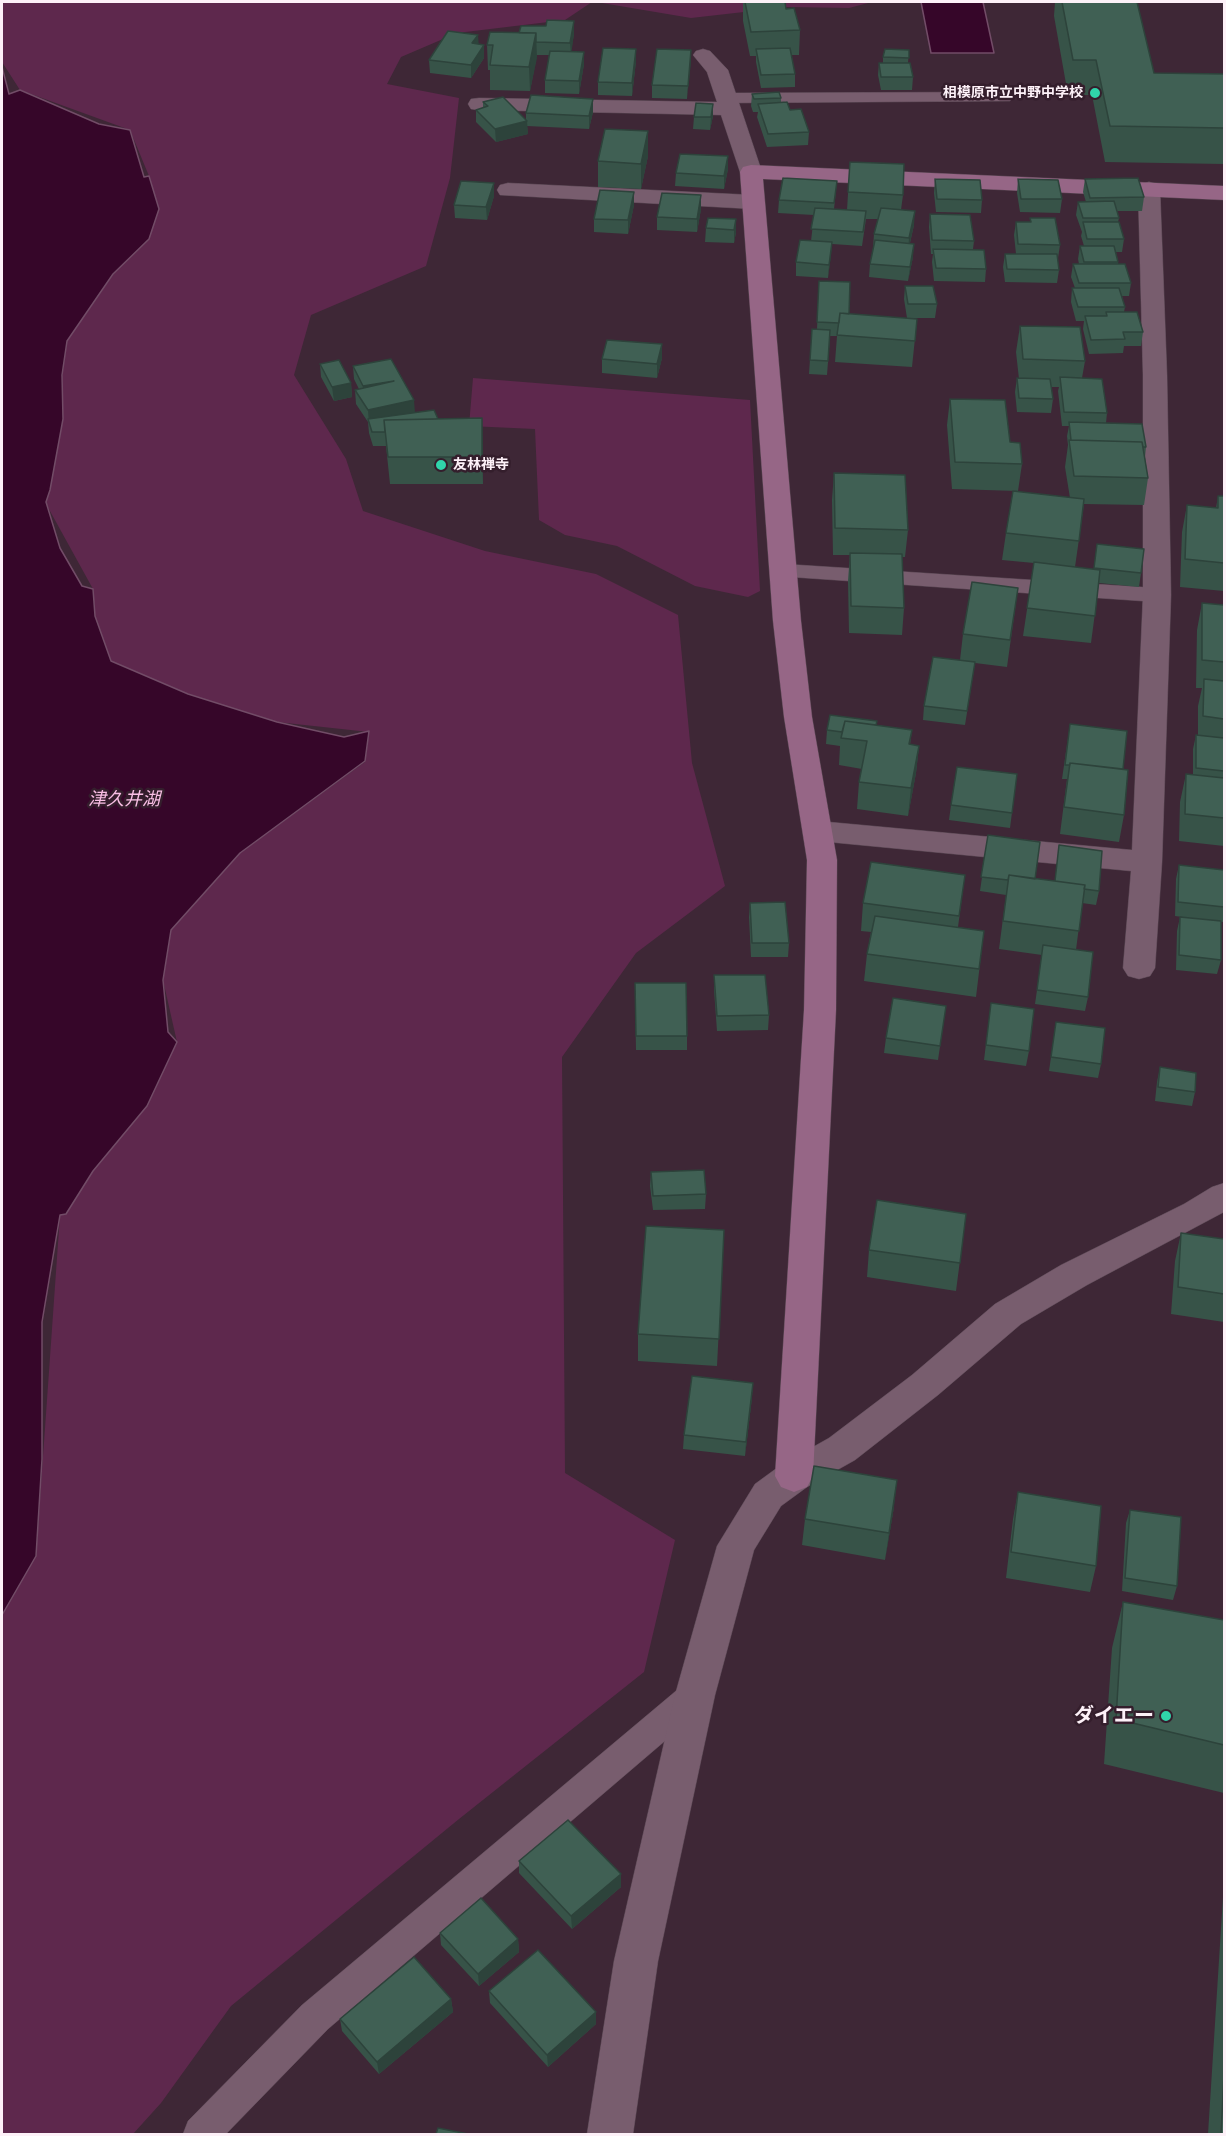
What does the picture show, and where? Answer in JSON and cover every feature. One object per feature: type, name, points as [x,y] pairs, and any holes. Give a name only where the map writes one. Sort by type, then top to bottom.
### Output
[{"type":"street","points":[[703,55],[717,70],[751,172],[798,717],[818,831],[822,907],[820,1010],[794,1476]]},
{"type":"street","points":[[479,104],[728,104]]},
{"type":"street","points":[[751,172],[1224,193]]},
{"type":"street","points":[[1139,968],[1147,862],[1157,595],[1155,375],[1149,189]]},
{"type":"street","points":[[508,190],[753,202]]},
{"type":"street","points":[[818,831],[1147,862]]},
{"type":"street","points":[[610,2134],[636,1961],[695,1695],[735,1546],[768,1495],[794,1476],[842,1449],[926,1385],[1008,1314],[1074,1275],[1196,1213],[1224,1196]]},
{"type":"lane","points":[[728,104],[1004,97]]},
{"type":"lane","points":[[784,571],[1157,595]]},
{"type":"lane","points":[[201,2134],[315,2017],[695,1695]]},
{"type":"shaded area","points":[[2,2],[592,2],[565,20],[457,33],[401,57],[387,84],[459,98],[450,178],[426,266],[311,315],[294,375],[346,459],[363,511],[485,551],[596,574],[678,615],[692,763],[725,886],[636,953],[562,1057],[565,1473],[675,1540],[644,1672],[459,1819],[231,2006],[161,2103],[133,2134],[2,2134],[2,1594],[36,1556],[60,1215],[177,1042],[163,980],[171,930],[240,853],[365,762],[369,732],[277,722],[188,694],[111,661],[95,616],[93,589],[45,502],[67,341],[159,209],[149,176],[130,130],[20,90],[2,62]]},
{"type":"shaded area","points":[[596,2],[872,2],[849,8],[788,7],[691,18]]},
{"type":"shaded area","points":[[473,378],[750,400],[760,591],[748,597],[695,586],[617,546],[565,535],[539,520],[535,429],[469,426]]},
{"type":"water","points":[[921,2],[983,2],[994,53],[931,53]]},
{"type":"water","name":"津久井湖","points":[[2,67],[9,94],[20,90],[99,124],[130,130],[144,177],[149,176],[159,209],[149,239],[113,274],[67,341],[62,375],[63,419],[46,502],[60,548],[82,586],[93,589],[95,616],[111,661],[188,694],[277,722],[344,737],[369,731],[365,761],[240,853],[171,930],[163,980],[168,1032],[177,1042],[147,1106],[93,1171],[66,1214],[60,1215],[42,1322],[42,1459],[36,1556],[2,1615]]},
{"type":"building","points":[[745,2],[785,2],[786,9],[794,8],[800,30],[751,32]]},
{"type":"building","points":[[1062,2],[1137,2],[1154,73],[1224,74],[1224,128],[1110,126],[1096,60],[1073,60]]},
{"type":"building","points":[[547,20],[574,21],[570,43],[536,42],[536,33],[519,33],[521,26],[546,26]]},
{"type":"building","points":[[448,31],[478,35],[472,43],[484,45],[471,65],[429,60]]},
{"type":"building","points":[[490,32],[536,33],[529,67],[490,65],[493,45],[487,45]]},
{"type":"building","points":[[603,48],[636,49],[632,83],[598,82]]},
{"type":"building","points":[[790,48],[795,74],[761,75],[756,49]]},
{"type":"building","points":[[657,49],[691,50],[688,86],[652,85]]},
{"type":"building","points":[[885,49],[909,50],[909,58],[883,57]]},
{"type":"building","points":[[550,51],[584,52],[579,81],[545,80]]},
{"type":"building","points":[[879,63],[910,63],[913,77],[881,77]]},
{"type":"building","points":[[779,92],[781,98],[754,99],[752,94]]},
{"type":"building","points":[[531,95],[593,99],[589,116],[526,113]]},
{"type":"building","points":[[503,97],[527,121],[495,129],[476,110],[488,106],[483,102]]},
{"type":"building","points":[[787,102],[790,110],[801,109],[809,132],[768,134],[758,104]]},
{"type":"building","points":[[696,103],[713,104],[711,117],[694,117]]},
{"type":"building","points":[[605,129],[648,131],[641,164],[598,161]]},
{"type":"building","points":[[680,154],[728,156],[724,176],[676,173]]},
{"type":"building","points":[[850,162],[904,164],[903,195],[848,192]]},
{"type":"building","points":[[783,178],[837,181],[834,203],[779,200]]},
{"type":"building","points":[[1138,178],[1144,197],[1090,198],[1085,179]]},
{"type":"building","points":[[935,179],[980,180],[982,200],[937,199]]},
{"type":"building","points":[[1018,179],[1058,180],[1062,199],[1021,199]]},
{"type":"building","points":[[461,181],[494,183],[486,207],[454,205]]},
{"type":"building","points":[[600,190],[634,192],[628,220],[594,219]]},
{"type":"building","points":[[662,193],[701,195],[697,219],[657,217]]},
{"type":"building","points":[[1114,201],[1119,218],[1083,218],[1078,202]]},
{"type":"building","points":[[815,208],[866,211],[863,232],[811,229]]},
{"type":"building","points":[[881,208],[915,211],[909,238],[874,234]]},
{"type":"building","points":[[930,214],[970,215],[974,241],[932,240]]},
{"type":"building","points":[[708,218],[736,219],[734,230],[706,228]]},
{"type":"building","points":[[1030,218],[1055,218],[1060,245],[1018,244],[1016,222],[1031,222]]},
{"type":"building","points":[[1083,222],[1119,222],[1124,239],[1087,239]]},
{"type":"building","points":[[800,240],[832,242],[829,265],[796,262]]},
{"type":"building","points":[[875,240],[914,244],[910,267],[870,264]]},
{"type":"building","points":[[1080,246],[1114,246],[1118,262],[1084,262]]},
{"type":"building","points":[[933,249],[984,250],[986,269],[936,268]]},
{"type":"building","points":[[1005,254],[1057,254],[1059,270],[1007,269]]},
{"type":"building","points":[[1073,264],[1125,264],[1131,283],[1079,283]]},
{"type":"building","points":[[819,281],[850,282],[849,314],[840,313],[839,323],[817,322]]},
{"type":"building","points":[[905,286],[933,286],[937,304],[908,304]]},
{"type":"building","points":[[1072,288],[1119,288],[1125,307],[1078,307]]},
{"type":"building","points":[[1106,312],[1137,312],[1143,332],[1123,332],[1125,339],[1091,340],[1085,316],[1107,316]]},
{"type":"building","points":[[840,313],[917,319],[915,341],[837,335]]},
{"type":"building","points":[[1020,326],[1080,327],[1085,361],[1023,359]]},
{"type":"building","points":[[812,329],[830,330],[828,361],[810,360]]},
{"type":"building","points":[[607,340],[662,344],[657,364],[602,359]]},
{"type":"building","points":[[391,359],[414,400],[368,410],[355,390],[394,381],[363,386],[353,366]]},
{"type":"building","points":[[339,360],[351,383],[332,387],[320,364]]},
{"type":"building","points":[[1060,377],[1102,379],[1107,413],[1064,412]]},
{"type":"building","points":[[1017,378],[1050,379],[1053,399],[1019,398]]},
{"type":"building","points":[[950,399],[1005,400],[1010,442],[1020,443],[1022,464],[955,462]]},
{"type":"building","points":[[434,410],[438,419],[384,420],[385,432],[372,432],[368,419]]},
{"type":"building","points":[[482,418],[482,457],[388,457],[384,420]]},
{"type":"building","points":[[1069,422],[1142,424],[1146,447],[1143,447],[1142,442],[1071,440]]},
{"type":"building","points":[[1069,440],[1142,442],[1148,478],[1074,476]]},
{"type":"building","points":[[834,473],[905,475],[908,530],[835,528]]},
{"type":"building","points":[[1013,491],[1084,499],[1079,541],[1006,533]]},
{"type":"building","points":[[1218,496],[1224,496],[1224,563],[1185,559],[1187,505],[1218,508]]},
{"type":"building","points":[[1097,544],[1144,549],[1141,573],[1094,568]]},
{"type":"building","points":[[850,553],[902,554],[904,608],[851,606]]},
{"type":"building","points":[[1034,562],[1100,570],[1095,616],[1027,608]]},
{"type":"building","points":[[972,582],[1018,588],[1010,640],[963,634]]},
{"type":"building","points":[[1202,603],[1224,605],[1224,662],[1202,660]]},
{"type":"building","points":[[933,657],[975,662],[967,711],[924,706]]},
{"type":"building","points":[[1204,679],[1224,681],[1224,719],[1203,716]]},
{"type":"building","points":[[830,715],[877,721],[876,725],[845,721],[842,732],[827,730]]},
{"type":"building","points":[[845,721],[912,730],[909,744],[919,746],[911,788],[859,782],[867,741],[841,738]]},
{"type":"building","points":[[1070,724],[1127,731],[1123,769],[1070,763],[1070,765],[1065,765]]},
{"type":"building","points":[[1196,735],[1224,738],[1224,771],[1196,768]]},
{"type":"building","points":[[1070,763],[1128,770],[1124,815],[1064,807]]},
{"type":"building","points":[[957,767],[1017,774],[1012,813],[951,805]]},
{"type":"building","points":[[1186,774],[1224,778],[1224,818],[1185,814]]},
{"type":"building","points":[[988,835],[1040,842],[1035,879],[1009,875],[1008,880],[981,877]]},
{"type":"building","points":[[1059,845],[1102,851],[1099,891],[1084,889],[1085,885],[1055,881]]},
{"type":"building","points":[[871,862],[965,875],[959,916],[863,903]]},
{"type":"building","points":[[1179,865],[1224,870],[1224,907],[1178,902]]},
{"type":"building","points":[[1009,875],[1085,885],[1079,931],[1003,921]]},
{"type":"building","points":[[785,902],[789,943],[752,943],[750,903]]},
{"type":"building","points":[[875,916],[984,931],[979,969],[867,954]]},
{"type":"building","points":[[1180,917],[1221,921],[1221,960],[1179,955]]},
{"type":"building","points":[[1043,945],[1093,952],[1088,997],[1037,990]]},
{"type":"building","points":[[714,975],[765,975],[769,1015],[717,1016]]},
{"type":"building","points":[[635,983],[686,983],[687,1036],[636,1036]]},
{"type":"building","points":[[893,998],[946,1006],[940,1046],[886,1038]]},
{"type":"building","points":[[991,1003],[1034,1009],[1029,1051],[986,1045]]},
{"type":"building","points":[[1056,1022],[1105,1028],[1101,1064],[1051,1057]]},
{"type":"building","points":[[1160,1067],[1196,1073],[1195,1092],[1158,1087]]},
{"type":"building","points":[[704,1170],[706,1194],[653,1196],[651,1172]]},
{"type":"building","points":[[877,1200],[966,1214],[960,1263],[869,1250]]},
{"type":"building","points":[[646,1226],[724,1230],[719,1339],[638,1334]]},
{"type":"building","points":[[1181,1233],[1224,1239],[1224,1294],[1178,1287]]},
{"type":"building","points":[[692,1376],[753,1383],[746,1442],[684,1435]]},
{"type":"building","points":[[814,1466],[897,1480],[889,1533],[805,1519]]},
{"type":"building","points":[[1018,1492],[1101,1506],[1096,1566],[1011,1552]]},
{"type":"building","points":[[1130,1510],[1181,1517],[1177,1586],[1125,1578]]},
{"type":"building","points":[[1123,1602],[1224,1620],[1224,1745],[1116,1719]]},
{"type":"building","points":[[568,1820],[621,1874],[571,1916],[519,1861]]},
{"type":"building","points":[[481,1898],[518,1939],[478,1974],[440,1933]]},
{"type":"building","points":[[538,1950],[596,2012],[547,2055],[489,1991]]},
{"type":"building","points":[[414,1957],[451,1999],[377,2062],[340,2019]]},
{"type":"building","points":[[1224,2075],[1224,2134],[1221,2134]]},
{"type":"building","points":[[438,2128],[468,2134],[436,2134]]},
{"type":"place","name":"相模原市立中野中学校","points":[[1095,93]]},
{"type":"place","name":"友林禅寺","points":[[441,465]]},
{"type":"place","name":"ダイエー","points":[[1166,1716]]}]
